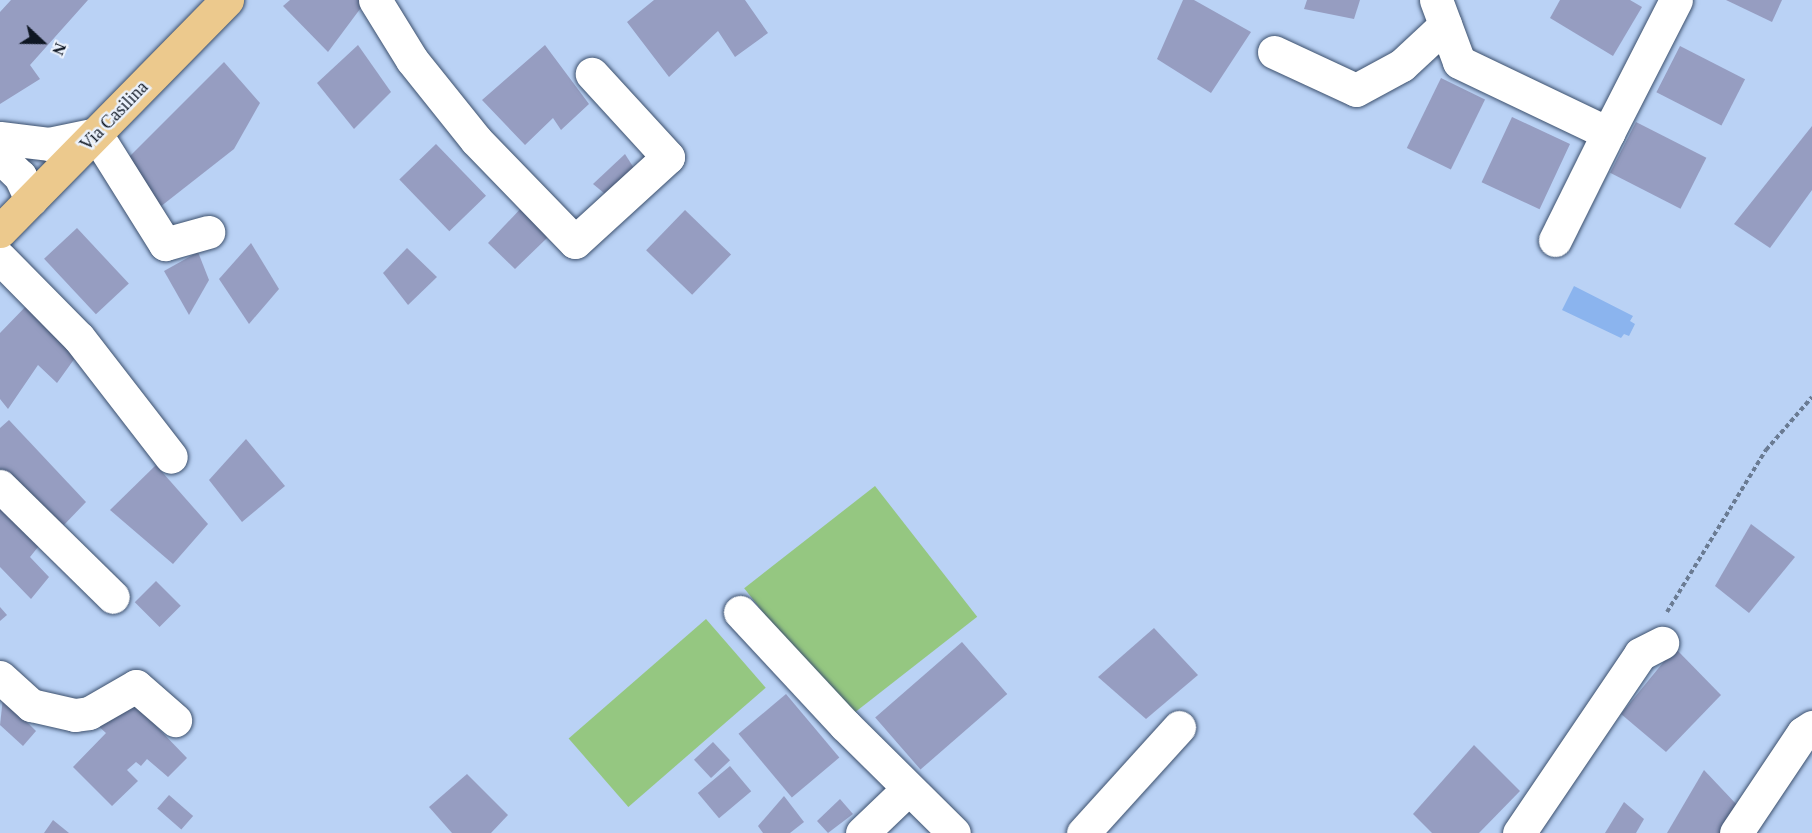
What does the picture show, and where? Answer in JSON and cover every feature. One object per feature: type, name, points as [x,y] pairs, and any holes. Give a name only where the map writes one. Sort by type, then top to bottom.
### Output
[{"type":"main road","name":"Via Casilina","points":[[0,231],[227,0]]},
{"type":"street","points":[[375,0],[412,60],[476,140],[575,242],[668,157],[592,74]]},
{"type":"street","points":[[1555,240],[1676,0]]},
{"type":"street","points":[[1441,12],[1459,62],[1608,133]]},
{"type":"street","points":[[1274,52],[1356,90],[1402,65],[1441,12]]},
{"type":"street","points":[[0,138],[49,144],[96,134],[165,244],[208,232]]},
{"type":"street","points":[[0,157],[20,176],[31,200]]},
{"type":"street","points":[[0,187],[31,200]]},
{"type":"street","points":[[0,258],[79,338],[171,457]]},
{"type":"street","points":[[0,486],[113,597]]},
{"type":"street","points":[[740,612],[954,833]]},
{"type":"street","points":[[1519,833],[1651,649]]},
{"type":"street","points":[[0,677],[31,705],[75,715],[89,713],[136,686],[175,720]]},
{"type":"street","points":[[1083,833],[1179,727]]},
{"type":"street","points":[[1736,833],[1803,733],[1812,727]]},
{"type":"street","points":[[862,833],[909,789]]},
{"type":"path","points":[[1651,649],[1766,450],[1812,397]]},
{"type":"green space","points":[[875,486],[977,617],[846,719],[744,588]]},
{"type":"green space","points":[[706,619],[766,688],[628,807],[569,738]]},
{"type":"water","points":[[1574,286],[1633,316],[1630,321],[1635,324],[1629,336],[1624,334],[1621,338],[1562,310]]},
{"type":"building","points":[[11,0],[88,0],[30,65],[40,79],[0,104],[0,12]]},
{"type":"building","points":[[290,0],[366,1],[328,52],[283,6]]},
{"type":"building","points":[[654,0],[745,0],[768,33],[735,57],[718,31],[669,77],[627,22]]},
{"type":"building","points":[[1183,0],[1194,0],[1251,32],[1211,93],[1157,59]]},
{"type":"building","points":[[1307,0],[1360,0],[1354,19],[1304,9]]},
{"type":"building","points":[[1560,0],[1630,0],[1642,7],[1613,56],[1550,18]]},
{"type":"building","points":[[1726,0],[1782,0],[1772,22]]},
{"type":"building","points":[[358,45],[391,92],[354,129],[317,83]]},
{"type":"building","points":[[545,45],[589,104],[561,130],[553,118],[525,145],[482,100]]},
{"type":"building","points":[[1680,46],[1745,79],[1721,125],[1656,92]]},
{"type":"building","points":[[224,62],[260,103],[234,149],[160,207],[128,158]]},
{"type":"building","points":[[1441,78],[1485,99],[1451,170],[1407,148]]},
{"type":"building","points":[[1512,117],[1570,144],[1540,209],[1482,182]]},
{"type":"building","points":[[1636,122],[1706,158],[1681,209],[1610,173]]},
{"type":"building","points":[[1812,126],[1812,190],[1770,248],[1734,224]]},
{"type":"building","points":[[436,144],[486,196],[449,231],[399,179]]},
{"type":"building","points":[[625,154],[637,173],[610,198],[593,184]]},
{"type":"building","points":[[525,204],[548,237],[515,269],[488,243]]},
{"type":"building","points":[[685,210],[731,254],[692,295],[646,250]]},
{"type":"building","points":[[77,228],[129,284],[96,314],[44,259]]},
{"type":"building","points":[[251,243],[279,289],[249,324],[219,279]]},
{"type":"building","points":[[407,248],[437,277],[408,305],[383,273]]},
{"type":"building","points":[[198,252],[209,280],[189,315],[164,271]]},
{"type":"building","points":[[30,302],[75,358],[57,383],[38,365],[8,409],[0,399],[0,333]]},
{"type":"building","points":[[9,420],[86,502],[62,527],[0,471],[0,428]]},
{"type":"building","points":[[246,439],[285,486],[242,522],[209,480]]},
{"type":"building","points":[[156,465],[208,524],[173,564],[110,510]]},
{"type":"building","points":[[0,505],[42,542],[30,557],[49,577],[31,599],[0,567]]},
{"type":"building","points":[[1751,524],[1795,557],[1749,613],[1715,586]]},
{"type":"building","points":[[156,581],[181,606],[160,627],[135,602]]},
{"type":"building","points":[[0,607],[7,615],[0,621]]},
{"type":"building","points":[[1154,628],[1198,675],[1146,719],[1098,677]]},
{"type":"building","points":[[962,642],[1007,694],[920,770],[875,717]]},
{"type":"building","points":[[1675,648],[1721,695],[1666,752],[1621,714]]},
{"type":"building","points":[[786,694],[839,758],[792,797],[739,734]]},
{"type":"building","points":[[3,698],[36,731],[23,746],[0,725]]},
{"type":"building","points":[[132,701],[187,758],[168,777],[147,759],[141,766],[136,762],[127,770],[138,781],[112,806],[73,767],[106,733],[96,724]]},
{"type":"building","points":[[713,742],[730,760],[711,778],[694,760]]},
{"type":"building","points":[[1474,745],[1520,791],[1479,833],[1432,833],[1413,814]]},
{"type":"building","points":[[730,766],[751,791],[719,818],[698,793]]},
{"type":"building","points":[[1704,770],[1738,806],[1720,833],[1667,833]]},
{"type":"building","points":[[467,774],[508,815],[491,833],[452,833],[429,807]]},
{"type":"building","points":[[169,795],[193,816],[181,830],[157,809]]},
{"type":"building","points":[[784,796],[804,822],[790,833],[763,833],[758,826]]},
{"type":"building","points":[[840,799],[853,814],[828,833],[817,821]]},
{"type":"building","points":[[1624,802],[1644,819],[1636,833],[1605,833]]},
{"type":"building","points":[[53,820],[69,833],[44,833]]}]
